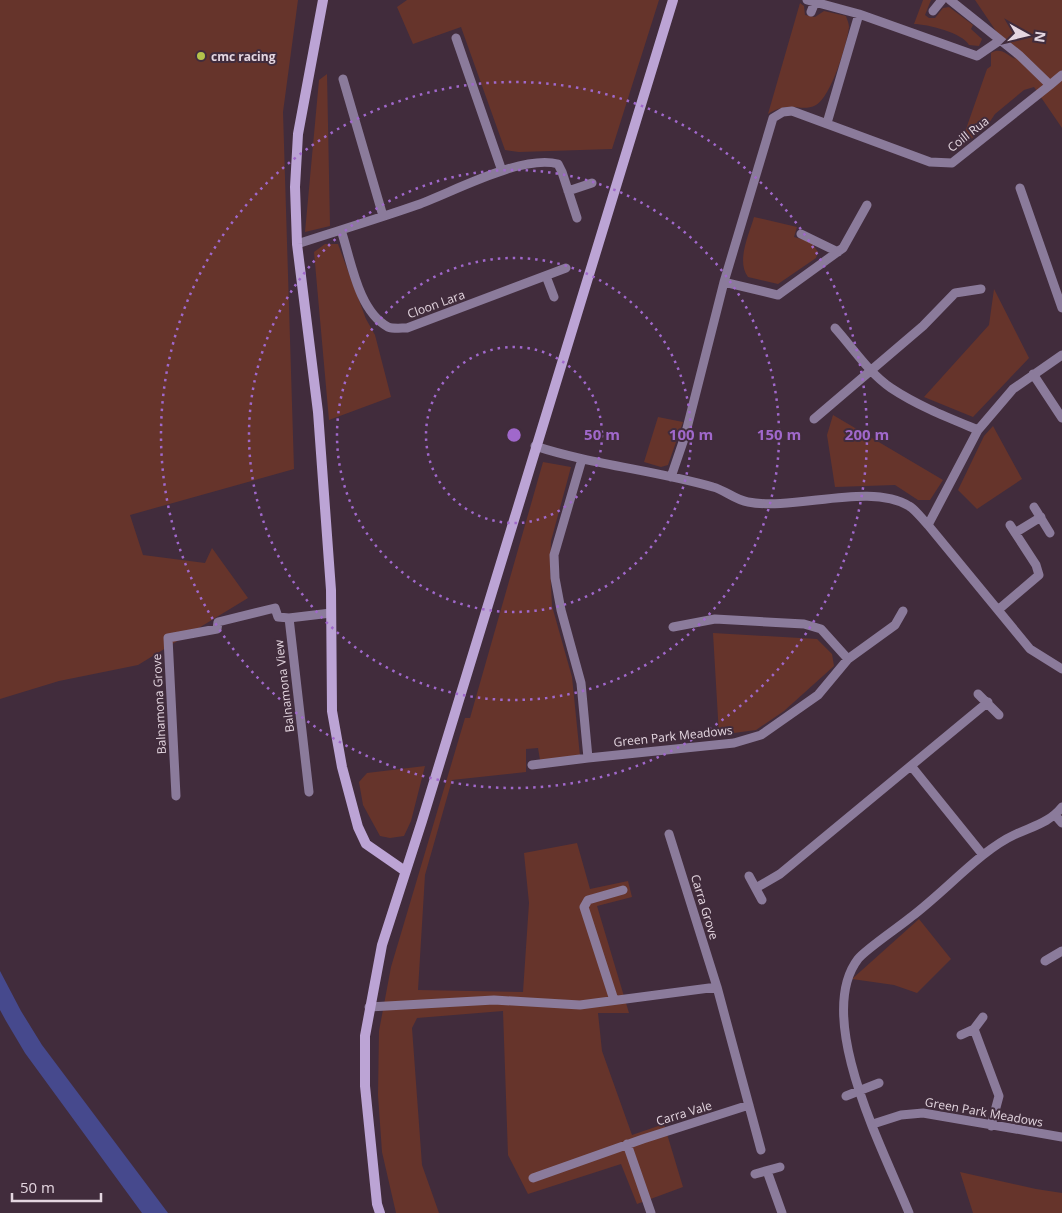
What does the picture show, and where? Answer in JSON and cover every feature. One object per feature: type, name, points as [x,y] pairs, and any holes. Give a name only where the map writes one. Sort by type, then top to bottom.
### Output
[{"type":"main road","points":[[323,0],[298,134],[295,187],[297,244],[318,412],[330,613],[332,711],[342,767],[358,827],[366,844],[405,872]]},
{"type":"main road","points":[[380,1213],[377,1204],[365,1086],[365,1036],[382,945],[422,821],[535,446],[673,0]]},
{"type":"street","points":[[933,11],[942,0]]},
{"type":"street","points":[[950,0],[999,41],[1019,55],[1050,85]]},
{"type":"street","points":[[811,12],[811,1],[860,14],[977,56],[999,41]]},
{"type":"street","points":[[827,123],[860,14]]},
{"type":"street","points":[[456,38],[502,171]]},
{"type":"street","name":"Coill Rua","points":[[671,478],[684,436],[724,282],[773,118],[783,112],[792,112],[827,123],[930,162],[952,163],[1062,75]]},
{"type":"street","points":[[342,78],[383,216]]},
{"type":"street","points":[[297,244],[383,216],[502,171],[550,162],[558,164],[577,218]]},
{"type":"street","points":[[568,191],[592,183]]},
{"type":"street","points":[[1020,188],[1062,308]]},
{"type":"street","points":[[724,282],[778,295],[843,248],[867,205]]},
{"type":"street","name":"Cloon Lara","points":[[341,230],[364,301],[373,316],[390,328],[407,328],[566,268]]},
{"type":"street","points":[[800,234],[838,252]]},
{"type":"street","points":[[546,276],[554,297]]},
{"type":"street","points":[[814,419],[923,326],[955,293],[981,289]]},
{"type":"street","points":[[836,328],[871,370],[890,388],[978,430]]},
{"type":"street","points":[[928,525],[978,430],[1013,389],[1062,355]]},
{"type":"street","points":[[1033,374],[1062,418]]},
{"type":"street","points":[[535,446],[582,459],[646,470],[671,478],[715,487],[745,502],[767,505],[837,498],[875,497],[894,499],[910,506],[928,525],[1030,649],[1062,669]]},
{"type":"street","points":[[582,459],[559,535],[554,563],[561,610],[581,683],[588,758]]},
{"type":"street","points":[[1034,507],[1050,533]]},
{"type":"street","points":[[998,610],[1039,576],[1036,565],[1013,529],[1040,517]]},
{"type":"street","name":"Balnamona Grove","points":[[176,796],[168,638],[217,629],[218,622],[275,608],[278,617],[289,618]]},
{"type":"street","name":"Green Park Meadows","points":[[532,764],[734,743],[762,735],[818,694],[848,659],[895,625],[903,611]]},
{"type":"street","points":[[289,618],[330,613]]},
{"type":"street","name":"Balnamona View","points":[[289,618],[309,792]]},
{"type":"street","points":[[673,627],[715,619],[804,624],[821,629],[848,659]]},
{"type":"street","points":[[978,694],[999,715]]},
{"type":"street","points":[[756,888],[780,874],[912,767],[988,702]]},
{"type":"street","points":[[912,767],[983,855]]},
{"type":"street","points":[[909,1213],[858,1089],[843,1033],[844,993],[849,974],[858,958],[918,912],[983,855],[1013,835],[1041,825],[1055,815],[1062,807]]},
{"type":"street","points":[[1055,815],[1062,823]]},
{"type":"street","name":"Carra Grove","points":[[669,834],[717,987]]},
{"type":"street","points":[[748,876],[762,900]]},
{"type":"street","points":[[614,1000],[584,907],[588,900],[623,890]]},
{"type":"street","points":[[1045,961],[1062,951]]},
{"type":"street","points":[[369,1007],[494,1000],[580,1005],[717,987],[760,1150]]},
{"type":"street","points":[[961,1035],[974,1029],[983,1017]]},
{"type":"street","points":[[974,1029],[999,1096],[990,1126]]},
{"type":"street","points":[[846,1096],[858,1089],[879,1082]]},
{"type":"street","name":"Carra Vale","points":[[533,1178],[627,1144],[748,1105]]},
{"type":"street","name":"Green Park Meadows","points":[[873,1124],[901,1115],[923,1113],[1062,1138]]},
{"type":"street","points":[[627,1144],[651,1213]]},
{"type":"street","points":[[755,1174],[780,1167]]},
{"type":"street","points":[[767,1171],[782,1213]]},
{"type":"shaded area","points":[[0,0],[298,0],[283,112],[294,469],[130,515],[143,555],[205,563],[212,548],[248,598],[138,665],[59,681],[0,699]]},
{"type":"shaded area","points":[[407,0],[659,0],[612,149],[519,152],[505,150],[461,27],[413,44],[397,7]]},
{"type":"shaded area","points":[[923,0],[931,0],[925,15],[929,18],[935,18],[943,8],[949,7],[973,25],[971,29],[982,39],[979,46],[969,45],[960,37],[944,30],[914,24]]},
{"type":"shaded area","points":[[975,0],[1062,0],[1062,128],[1034,87],[1024,90],[995,114],[987,126],[959,149],[987,69],[991,66],[991,53],[1001,51],[1015,59]]},
{"type":"shaded area","points":[[800,3],[804,6],[805,15],[815,17],[824,11],[846,16],[849,27],[845,45],[833,81],[822,100],[811,107],[789,107],[768,114]]},
{"type":"shaded area","points":[[327,74],[330,226],[305,232],[319,80]]},
{"type":"shaded area","points":[[754,217],[797,227],[794,237],[811,242],[818,252],[816,258],[778,284],[748,277],[743,263],[743,256]]},
{"type":"shaded area","points":[[325,244],[338,244],[366,319],[375,335],[391,397],[329,420],[314,252]]},
{"type":"shaded area","points":[[994,289],[1029,358],[973,417],[924,397],[989,325]]},
{"type":"shaded area","points":[[833,415],[943,480],[930,500],[918,500],[895,485],[835,487],[827,435]]},
{"type":"shaded area","points":[[658,417],[683,422],[668,465],[661,467],[644,462]]},
{"type":"shaded area","points":[[993,426],[1022,479],[977,509],[958,490],[984,436]]},
{"type":"shaded area","points":[[543,462],[571,467],[551,541],[550,566],[552,606],[572,677],[580,756],[540,760],[538,748],[526,749],[526,772],[452,780],[425,875],[418,990],[523,992],[529,903],[524,853],[577,843],[590,889],[628,881],[632,897],[597,906],[629,1013],[598,1013],[602,1051],[632,1135],[664,1124],[683,1187],[637,1204],[621,1164],[528,1194],[508,1155],[503,1011],[417,1018],[412,1028],[422,1165],[439,1213],[396,1213],[382,1152],[378,1095],[379,1031],[391,967],[465,718],[470,718]]},
{"type":"shaded area","points":[[713,633],[817,639],[832,654],[834,666],[784,711],[756,730],[719,735]]},
{"type":"shaded area","points":[[425,766],[411,821],[404,836],[390,838],[380,836],[363,805],[359,782],[367,773]]},
{"type":"shaded area","points":[[919,919],[951,959],[917,993],[894,985],[852,979]]},
{"type":"shaded area","points":[[0,971],[42,1045],[168,1213],[142,1213],[25,1053],[0,1010]]},
{"type":"shaded area","points":[[960,1172],[1062,1193],[1062,1213],[973,1213]]},
{"type":"place","name":"cmc racing","points":[[201,56]]}]
